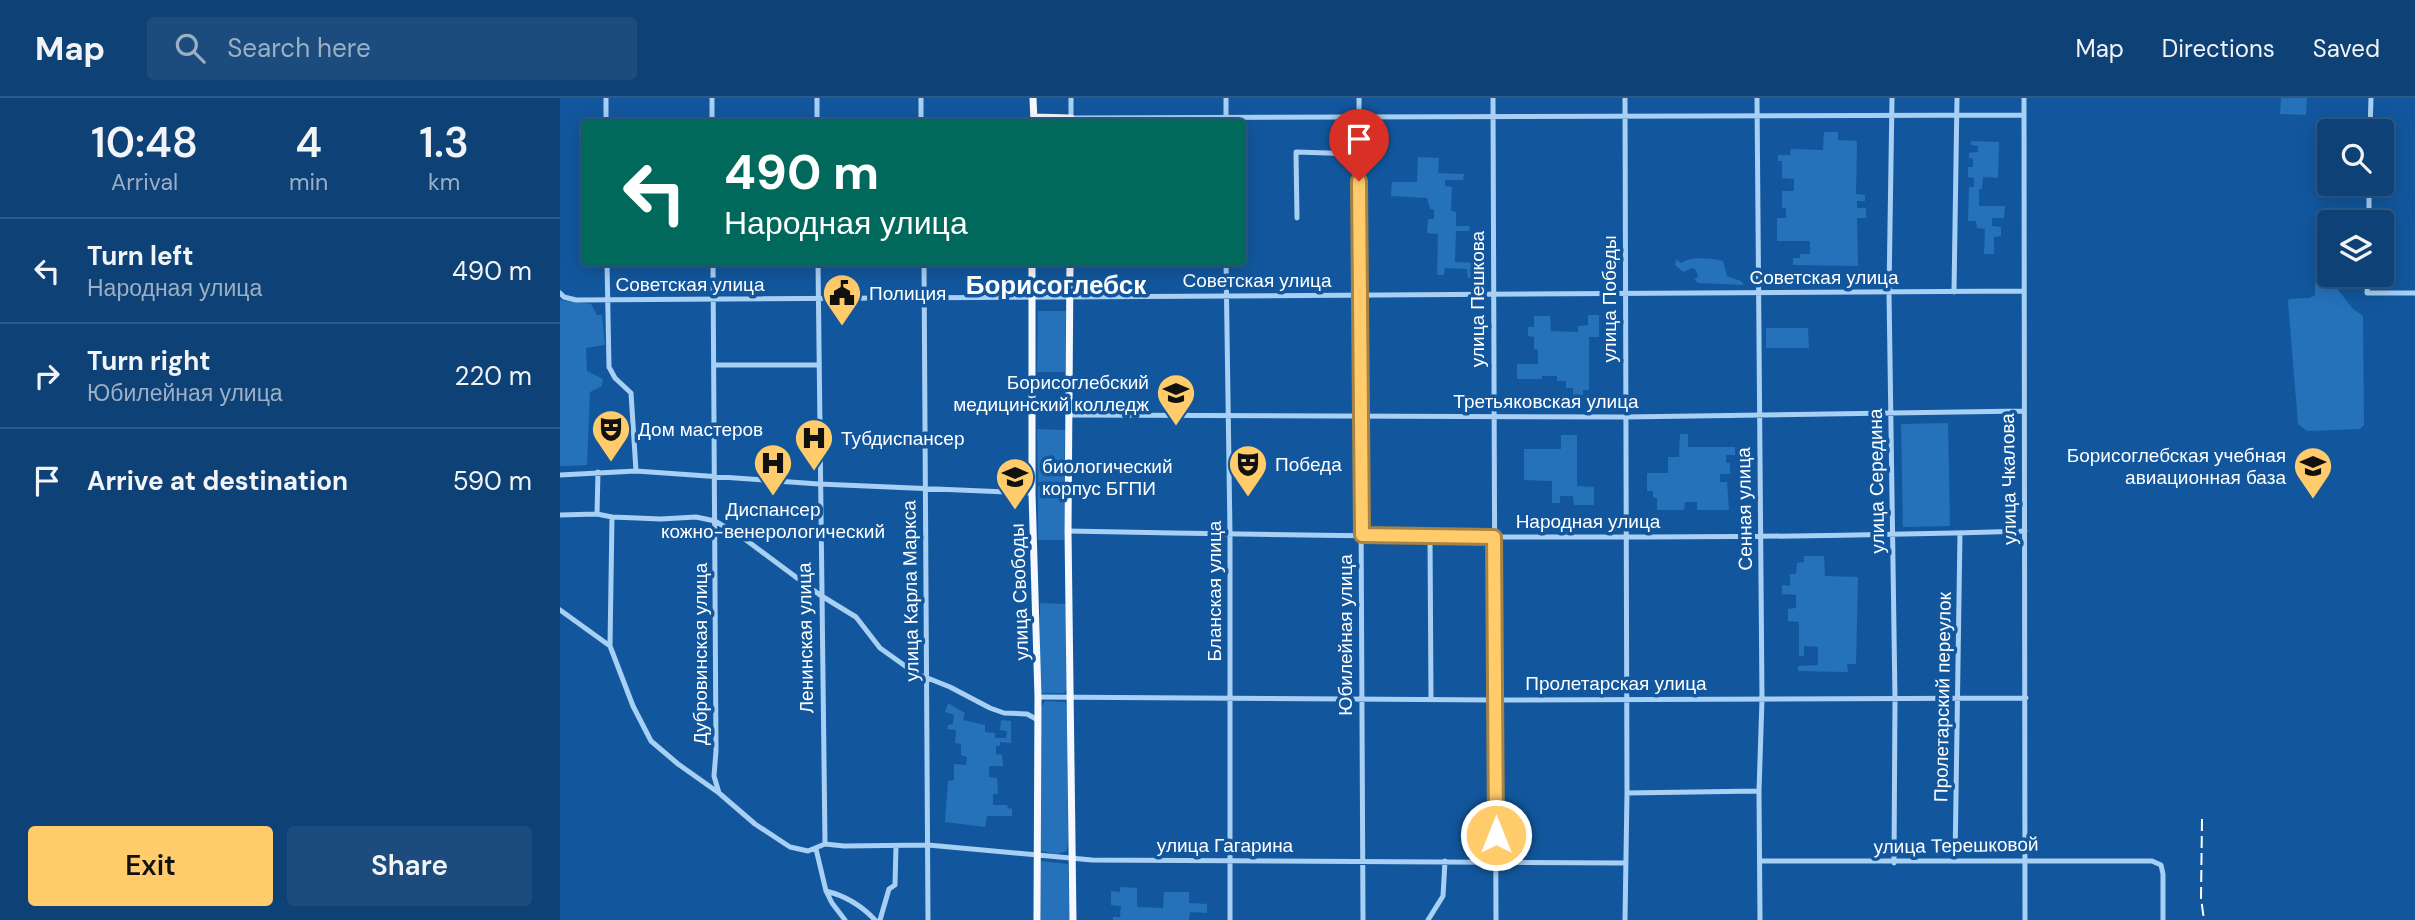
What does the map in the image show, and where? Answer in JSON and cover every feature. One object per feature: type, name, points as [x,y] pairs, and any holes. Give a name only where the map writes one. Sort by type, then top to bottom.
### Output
[{"type":"main road","points":[[1033,98],[1034,119]]},
{"type":"main road","name":"улица Свободы","points":[[1032,266],[1032,493],[1038,701],[1037,920]]},
{"type":"main road","points":[[1070,266],[1068,531],[1073,920]]},
{"type":"street","points":[[606,98],[606,119]]},
{"type":"street","points":[[712,98],[712,119]]},
{"type":"street","points":[[817,98],[817,119]]},
{"type":"street","points":[[920,98],[921,119]]},
{"type":"street","points":[[1070,119],[1071,98]]},
{"type":"street","points":[[1226,98],[1226,119]]},
{"type":"street","name":"Юбилейная улица","points":[[1359,98],[1363,920]]},
{"type":"street","name":"улица Пешкова","points":[[1493,98],[1496,920]]},
{"type":"street","name":"улица Победы","points":[[1625,98],[1625,920]]},
{"type":"street","name":"Сенная улица","points":[[1757,98],[1762,699],[1759,791],[1760,920]]},
{"type":"street","name":"улица Середина","points":[[1892,98],[1889,292],[1894,535],[1894,863]]},
{"type":"street","points":[[1954,292],[1957,98]]},
{"type":"street","name":"улица Чкалова","points":[[2024,98],[2025,920]]},
{"type":"street","points":[[2370,119],[2371,98]]},
{"type":"street","points":[[1246,121],[2024,115]]},
{"type":"street","points":[[1297,218],[1296,152],[1359,154]]},
{"type":"street","points":[[607,266],[610,367],[615,378],[631,393],[636,471]]},
{"type":"street","name":"Дубровинская улица","points":[[713,266],[714,776],[719,793]]},
{"type":"street","name":"Ленинская улица","points":[[818,266],[825,844]]},
{"type":"street","name":"улица Карла Маркса","points":[[924,266],[928,920]]},
{"type":"street","name":"Бланская улица","points":[[1226,266],[1230,534],[1230,920]]},
{"type":"street","points":[[2367,287],[2367,293],[2415,293]]},
{"type":"street","name":"Советская улица","points":[[560,293],[576,300],[608,300],[2023,291]]},
{"type":"street","points":[[714,365],[819,365]]},
{"type":"street","name":"Третьяковская улица","points":[[1069,415],[1625,417],[2023,411]]},
{"type":"street","points":[[560,475],[636,471],[820,484],[1032,493]]},
{"type":"street","points":[[597,514],[598,472]]},
{"type":"street","points":[[560,515],[597,514],[661,519],[696,517],[715,521],[856,617],[880,648],[915,673],[990,708],[1036,719]]},
{"type":"street","points":[[612,517],[610,646],[633,706],[651,741],[755,824],[790,848],[816,849],[825,844]]},
{"type":"street","name":"Народная улица","points":[[1068,531],[1627,537],[2025,531]]},
{"type":"street","name":"Пролетарский переулок","points":[[1955,861],[1959,533]]},
{"type":"street","points":[[1430,536],[1431,699]]},
{"type":"street","points":[[560,610],[610,646]]},
{"type":"street","name":"Пролетарская улица","points":[[1038,701],[1070,698],[2026,698]]},
{"type":"street","points":[[1018,714],[1027,713],[1038,701]]},
{"type":"street","points":[[1627,793],[1759,791]]},
{"type":"street","name":"улица Гагарина","points":[[825,844],[928,845],[1072,858],[1228,862],[1626,863]]},
{"type":"street","points":[[826,891],[849,899],[878,920],[890,889],[895,885],[896,845]]},
{"type":"street","points":[[816,849],[826,891],[845,920]]},
{"type":"street","points":[[1428,920],[1443,896],[1445,861]]},
{"type":"street","name":"улица Терешковой","points":[[1760,861],[2152,861],[2161,865],[2163,874],[2163,920]]},
{"type":"shaded area","points":[[2281,98],[2307,98],[2306,115],[2280,114]]},
{"type":"shaded area","points":[[1824,132],[1838,132],[1838,140],[1857,141],[1856,194],[1865,195],[1865,201],[1857,201],[1857,208],[1866,208],[1866,218],[1857,218],[1858,266],[1793,265],[1793,258],[1800,258],[1800,254],[1810,254],[1810,241],[1777,241],[1777,218],[1786,218],[1786,208],[1782,208],[1782,191],[1794,191],[1794,179],[1782,178],[1782,161],[1778,161],[1778,155],[1790,155],[1791,149],[1823,150]]},
{"type":"shaded area","points":[[1971,141],[1999,142],[1998,178],[1983,177],[1982,189],[1979,189],[1979,206],[2005,206],[2004,218],[1992,218],[1992,226],[2001,227],[2001,236],[1994,237],[1994,254],[1984,254],[1985,229],[1977,228],[1976,221],[1968,221],[1969,187],[1974,187],[1974,178],[1968,177],[1968,167],[1973,167],[1973,159],[1969,158],[1969,153],[1978,152],[1978,146],[1971,145]]},
{"type":"shaded area","points":[[1418,157],[1439,158],[1438,173],[1464,174],[1463,180],[1445,180],[1445,186],[1452,187],[1451,211],[1456,212],[1456,226],[1470,226],[1469,231],[1456,231],[1455,262],[1479,263],[1478,278],[1468,278],[1467,269],[1445,268],[1444,275],[1437,275],[1438,234],[1427,233],[1428,219],[1434,219],[1434,210],[1430,209],[1427,198],[1391,196],[1392,182],[1417,182]]},
{"type":"shaded area","points":[[1696,258],[1723,261],[1727,276],[1741,281],[1744,285],[1698,283],[1694,279],[1698,277],[1696,270],[1693,268],[1683,272],[1675,265],[1676,259],[1681,263]]},
{"type":"shaded area","points":[[2315,282],[2317,287],[2336,287],[2353,309],[2363,316],[2364,425],[2360,429],[2307,431],[2298,424],[2288,301],[2315,295]]},
{"type":"shaded area","points":[[560,300],[591,304],[597,315],[602,315],[605,345],[586,348],[587,371],[603,379],[602,386],[590,392],[587,465],[560,466]]},
{"type":"shaded area","points":[[1038,311],[1066,311],[1065,372],[1037,372]]},
{"type":"shaded area","points":[[1588,315],[1599,315],[1599,337],[1589,337],[1589,390],[1583,390],[1583,395],[1573,395],[1573,388],[1566,388],[1566,381],[1557,381],[1557,376],[1517,379],[1517,364],[1538,364],[1534,337],[1528,336],[1528,327],[1534,327],[1534,316],[1550,316],[1551,331],[1578,332],[1578,326],[1588,325]]},
{"type":"shaded area","points":[[1766,328],[1808,328],[1809,348],[1766,348]]},
{"type":"shaded area","points":[[1948,423],[1950,526],[1903,527],[1901,424]]},
{"type":"shaded area","points":[[1037,429],[1065,430],[1064,483],[1038,482]]},
{"type":"shaded area","points":[[1680,434],[1688,434],[1688,447],[1735,447],[1735,455],[1726,455],[1726,463],[1730,463],[1730,474],[1720,474],[1720,482],[1727,482],[1729,510],[1697,510],[1697,502],[1685,502],[1684,510],[1657,510],[1657,498],[1653,497],[1653,491],[1647,491],[1647,473],[1668,473],[1668,457],[1679,457]]},
{"type":"shaded area","points":[[1561,435],[1577,435],[1577,486],[1594,487],[1594,505],[1574,505],[1573,496],[1560,496],[1560,503],[1552,503],[1552,481],[1524,480],[1524,449],[1561,449]]},
{"type":"shaded area","points":[[1038,486],[1064,487],[1064,540],[1038,540]]},
{"type":"shaded area","points":[[1804,556],[1824,556],[1825,576],[1858,577],[1856,664],[1847,664],[1848,672],[1798,671],[1798,666],[1818,665],[1818,647],[1804,646],[1804,656],[1799,656],[1799,622],[1788,621],[1788,609],[1796,608],[1796,595],[1782,594],[1782,585],[1790,586],[1790,574],[1796,574],[1797,563],[1804,562]]},
{"type":"shaded area","points":[[1040,603],[1066,604],[1067,690],[1064,693],[1042,693],[1040,690]]},
{"type":"shaded area","points":[[1045,701],[1065,702],[1067,709],[1068,839],[1067,851],[1057,854],[1041,851],[1040,709]]},
{"type":"shaded area","points":[[948,703],[965,713],[963,720],[985,725],[985,732],[995,733],[995,738],[1006,738],[1007,731],[1000,730],[1001,720],[1011,721],[1011,743],[1000,742],[1000,746],[996,746],[996,754],[1002,755],[1003,766],[989,766],[989,777],[997,778],[998,794],[993,794],[993,805],[1007,805],[1012,809],[1012,816],[987,816],[985,827],[945,822],[948,781],[954,780],[954,764],[966,765],[967,757],[961,755],[961,744],[955,743],[956,730],[947,729],[948,725],[953,724],[954,715],[945,712]]},
{"type":"shaded area","points":[[1040,861],[1068,864],[1070,920],[1041,920]]},
{"type":"shaded area","points":[[1120,887],[1137,888],[1137,907],[1163,908],[1164,892],[1189,892],[1189,903],[1207,904],[1207,913],[1190,912],[1189,920],[1113,920],[1113,917],[1120,917],[1121,906],[1111,905],[1111,891],[1120,892]]},
{"type":"railway","points":[[2202,819],[2201,898],[2204,920]]},
{"type":"place","name":"Полиция","points":[[842,327]]},
{"type":"place","name":"Борисоглебский медицинский колледж","points":[[1176,427]]},
{"type":"place","name":"Дом мастеров","points":[[611,463]]},
{"type":"place","name":"Тубдиспансер","points":[[814,472]]},
{"type":"place","name":"Диспансер кожно-венерологический","points":[[773,497]]},
{"type":"place","name":"Победа","points":[[1248,498]]},
{"type":"place","name":"Борисоглебская учебная авиационная база","points":[[2313,500]]},
{"type":"place","name":"биологический корпус БГПИ","points":[[1015,511]]},
{"type":"district","name":"Борисоглебск","points":[[1056,285]]},
{"type":"route","points":[[1359,181],[1362,535],[1494,537],[1496,835]]}]
